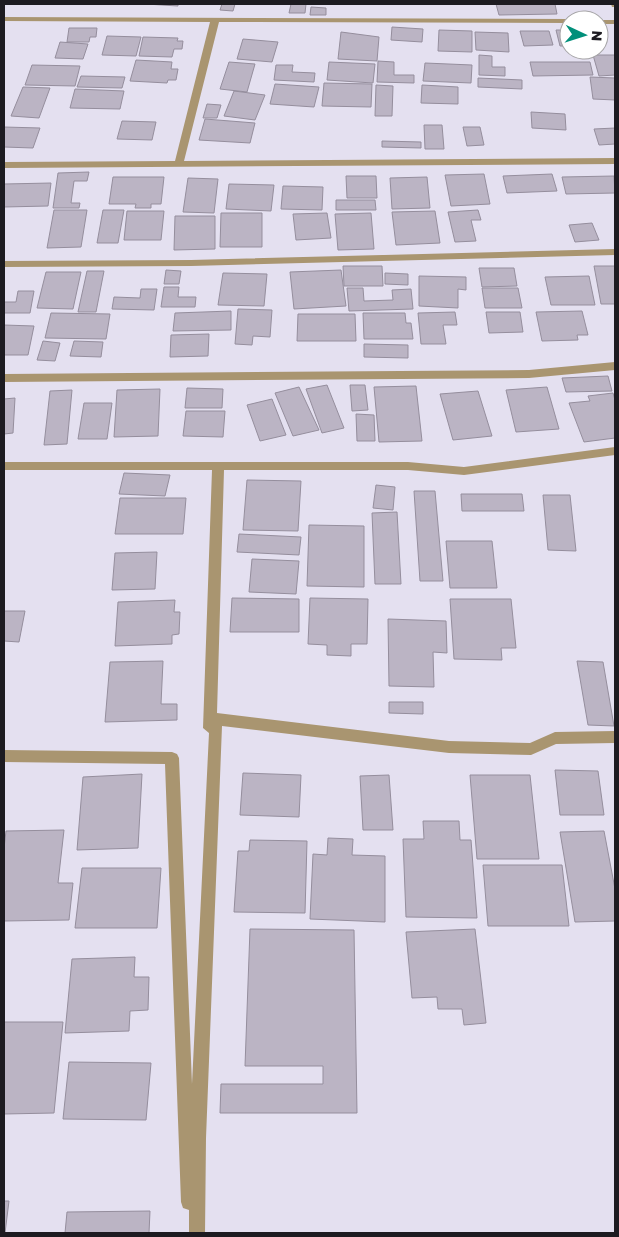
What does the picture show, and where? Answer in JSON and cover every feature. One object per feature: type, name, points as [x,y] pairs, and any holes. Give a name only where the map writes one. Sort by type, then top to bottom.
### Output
[{"type":"street","points":[[4,19],[559,21]]},
{"type":"street","points":[[179,164],[215,20]]},
{"type":"street","points":[[4,165],[615,161]]},
{"type":"street","points":[[4,264],[191,263],[615,252]]},
{"type":"street","points":[[4,378],[529,374],[615,366]]},
{"type":"street","points":[[4,466],[408,466],[464,471],[615,451]]},
{"type":"street","points":[[197,1233],[198,1138],[218,466]]},
{"type":"street","points":[[198,1138],[216,719],[449,747],[531,749],[555,738],[615,737]]},
{"type":"street","points":[[4,756],[172,758],[191,1233]]},
{"type":"building","points":[[146,4],[178,4],[178,6]]},
{"type":"building","points":[[222,4],[235,4],[233,11],[220,10]]},
{"type":"building","points":[[291,4],[306,4],[305,13],[289,13]]},
{"type":"building","points":[[496,4],[555,4],[557,14],[499,15]]},
{"type":"building","points":[[311,7],[326,8],[326,15],[310,15]]},
{"type":"building","points":[[392,27],[423,29],[422,42],[391,40]]},
{"type":"building","points":[[69,28],[97,28],[96,37],[90,37],[89,42],[67,42]]},
{"type":"building","points":[[439,30],[472,31],[472,52],[438,51]]},
{"type":"building","points":[[556,30],[559,30],[559,42]]},
{"type":"building","points":[[520,31],[549,31],[553,45],[524,46]]},
{"type":"building","points":[[341,32],[379,37],[377,61],[338,59]]},
{"type":"building","points":[[475,32],[508,33],[509,52],[476,50]]},
{"type":"building","points":[[107,36],[141,37],[136,56],[102,55]]},
{"type":"building","points":[[143,37],[178,38],[177,41],[183,41],[182,49],[174,49],[172,57],[139,56]]},
{"type":"building","points":[[243,39],[278,42],[272,62],[237,59]]},
{"type":"building","points":[[60,42],[88,44],[83,59],[55,58]]},
{"type":"building","points":[[479,55],[492,56],[492,67],[505,67],[505,76],[479,75]]},
{"type":"building","points":[[609,55],[615,55],[615,75],[599,76],[594,60],[609,60]]},
{"type":"building","points":[[136,60],[172,62],[171,69],[178,69],[176,80],[168,80],[167,83],[130,81]]},
{"type":"building","points":[[378,61],[394,62],[394,75],[414,75],[414,83],[377,82]]},
{"type":"building","points":[[229,62],[255,64],[247,92],[220,89]]},
{"type":"building","points":[[329,62],[375,64],[373,83],[327,80]]},
{"type":"building","points":[[530,62],[590,62],[593,75],[533,76]]},
{"type":"building","points":[[425,63],[472,65],[471,83],[423,81]]},
{"type":"building","points":[[32,65],[80,66],[75,86],[25,85]]},
{"type":"building","points":[[276,65],[293,65],[292,72],[315,73],[314,82],[274,80]]},
{"type":"building","points":[[81,76],[125,77],[122,88],[77,87]]},
{"type":"building","points":[[590,77],[615,78],[615,100],[593,99]]},
{"type":"building","points":[[478,78],[522,80],[522,89],[478,87]]},
{"type":"building","points":[[324,83],[372,84],[371,107],[322,106]]},
{"type":"building","points":[[275,84],[319,87],[314,107],[270,104]]},
{"type":"building","points":[[376,85],[393,86],[392,116],[375,116]]},
{"type":"building","points":[[422,85],[458,87],[458,104],[421,103]]},
{"type":"building","points":[[23,87],[50,88],[39,118],[11,116]]},
{"type":"building","points":[[75,89],[124,91],[120,109],[70,108]]},
{"type":"building","points":[[234,91],[265,95],[255,120],[224,116]]},
{"type":"building","points":[[207,104],[221,105],[217,118],[203,118]]},
{"type":"building","points":[[531,112],[565,114],[566,130],[532,128]]},
{"type":"building","points":[[205,119],[255,123],[250,143],[199,140]]},
{"type":"building","points":[[122,121],[156,122],[152,140],[117,139]]},
{"type":"building","points":[[424,125],[442,125],[444,149],[425,149]]},
{"type":"building","points":[[4,127],[40,128],[33,148],[4,147]]},
{"type":"building","points":[[463,127],[480,127],[484,145],[467,146]]},
{"type":"building","points":[[615,128],[615,144],[599,145],[594,129]]},
{"type":"building","points":[[382,141],[421,142],[421,148],[382,147]]},
{"type":"building","points":[[89,172],[87,181],[74,181],[71,203],[80,203],[79,208],[53,208],[58,173]]},
{"type":"building","points":[[484,174],[490,204],[451,206],[445,175]]},
{"type":"building","points":[[552,174],[557,191],[507,193],[503,176]]},
{"type":"building","points":[[346,176],[376,176],[377,198],[347,198]]},
{"type":"building","points":[[614,176],[615,193],[566,194],[562,177]]},
{"type":"building","points":[[113,177],[164,177],[161,204],[151,204],[151,208],[135,208],[136,204],[109,204]]},
{"type":"building","points":[[427,177],[430,208],[392,209],[390,178]]},
{"type":"building","points":[[188,178],[218,179],[214,213],[183,212]]},
{"type":"building","points":[[51,183],[48,206],[4,207],[4,184]]},
{"type":"building","points":[[229,184],[274,185],[271,211],[226,209]]},
{"type":"building","points":[[283,186],[323,187],[322,210],[281,209]]},
{"type":"building","points":[[336,200],[375,200],[376,210],[336,210]]},
{"type":"building","points":[[54,210],[87,210],[81,247],[47,248]]},
{"type":"building","points":[[103,210],[124,210],[118,243],[97,243]]},
{"type":"building","points":[[478,210],[481,220],[471,220],[476,241],[455,242],[448,212]]},
{"type":"building","points":[[127,211],[164,211],[161,240],[124,240]]},
{"type":"building","points":[[435,211],[440,243],[396,245],[392,212]]},
{"type":"building","points":[[221,213],[262,213],[262,247],[220,247]]},
{"type":"building","points":[[327,213],[331,238],[296,240],[293,214]]},
{"type":"building","points":[[371,213],[374,249],[338,250],[335,214]]},
{"type":"building","points":[[175,216],[215,216],[215,249],[174,250]]},
{"type":"building","points":[[592,223],[599,240],[575,242],[569,225]]},
{"type":"building","points":[[343,266],[382,266],[383,286],[344,286]]},
{"type":"building","points":[[594,266],[615,266],[615,304],[601,304]]},
{"type":"building","points":[[479,268],[514,268],[517,286],[482,287]]},
{"type":"building","points":[[166,270],[181,271],[179,284],[164,284]]},
{"type":"building","points":[[341,270],[346,306],[294,309],[290,272]]},
{"type":"building","points":[[87,271],[104,271],[96,312],[78,312]]},
{"type":"building","points":[[46,272],[81,272],[73,309],[37,308]]},
{"type":"building","points":[[223,273],[267,274],[264,306],[218,305]]},
{"type":"building","points":[[385,273],[408,274],[408,285],[385,284]]},
{"type":"building","points":[[419,276],[466,277],[466,290],[458,289],[458,308],[419,306]]},
{"type":"building","points":[[589,276],[595,305],[551,305],[545,277]]},
{"type":"building","points":[[164,287],[179,287],[178,297],[196,297],[195,307],[161,307]]},
{"type":"building","points":[[347,288],[363,288],[364,301],[393,300],[392,290],[411,289],[413,309],[349,311]]},
{"type":"building","points":[[482,288],[518,288],[522,308],[485,308]]},
{"type":"building","points":[[141,289],[157,289],[154,310],[112,309],[114,297],[140,298]]},
{"type":"building","points":[[18,291],[34,291],[30,313],[4,313],[4,302],[16,302]]},
{"type":"building","points":[[238,309],[272,310],[270,337],[253,336],[252,345],[235,344]]},
{"type":"building","points":[[231,311],[231,330],[173,331],[175,313]]},
{"type":"building","points":[[582,311],[588,335],[577,335],[578,340],[542,341],[536,312]]},
{"type":"building","points":[[455,312],[457,325],[443,325],[446,344],[421,344],[418,313]]},
{"type":"building","points":[[486,312],[520,312],[523,332],[489,333]]},
{"type":"building","points":[[51,313],[110,314],[106,339],[45,338]]},
{"type":"building","points":[[363,313],[405,313],[406,323],[411,323],[413,339],[364,339]]},
{"type":"building","points":[[298,314],[355,314],[356,341],[297,341]]},
{"type":"building","points":[[4,325],[34,326],[28,355],[4,355]]},
{"type":"building","points":[[209,334],[208,356],[170,357],[171,335]]},
{"type":"building","points":[[43,341],[60,343],[55,361],[37,360]]},
{"type":"building","points":[[74,341],[103,342],[101,357],[70,356]]},
{"type":"building","points":[[364,344],[408,345],[408,358],[364,357]]},
{"type":"building","points":[[608,376],[612,391],[566,392],[562,378]]},
{"type":"building","points":[[327,385],[344,428],[322,433],[306,389]]},
{"type":"building","points":[[350,385],[365,385],[368,410],[352,411]]},
{"type":"building","points":[[416,386],[422,441],[379,442],[374,387]]},
{"type":"building","points":[[299,387],[319,430],[293,436],[275,393]]},
{"type":"building","points":[[547,387],[559,429],[516,432],[506,390]]},
{"type":"building","points":[[187,388],[223,389],[222,408],[185,408]]},
{"type":"building","points":[[160,389],[158,436],[114,437],[117,390]]},
{"type":"building","points":[[72,390],[67,444],[44,445],[50,391]]},
{"type":"building","points":[[478,391],[492,436],[453,440],[440,394]]},
{"type":"building","points":[[613,393],[615,400],[615,438],[584,442],[569,403],[590,401],[588,396]]},
{"type":"building","points":[[15,398],[13,433],[4,434],[4,399]]},
{"type":"building","points":[[272,399],[286,435],[260,441],[247,405]]},
{"type":"building","points":[[84,403],[112,403],[107,439],[78,439]]},
{"type":"building","points":[[186,411],[225,411],[223,437],[183,436]]},
{"type":"building","points":[[356,414],[374,415],[375,441],[357,441]]},
{"type":"building","points":[[124,473],[170,475],[165,496],[119,494]]},
{"type":"building","points":[[247,480],[301,481],[298,531],[243,530]]},
{"type":"building","points":[[376,485],[395,487],[393,510],[373,508]]},
{"type":"building","points":[[414,491],[435,491],[443,581],[420,581]]},
{"type":"building","points":[[461,494],[522,494],[524,511],[462,511]]},
{"type":"building","points":[[543,495],[570,495],[576,551],[548,550]]},
{"type":"building","points":[[120,498],[186,498],[183,534],[115,534]]},
{"type":"building","points":[[397,512],[401,584],[375,584],[372,513]]},
{"type":"building","points":[[309,525],[364,526],[364,587],[307,586]]},
{"type":"building","points":[[239,534],[301,537],[299,555],[237,552]]},
{"type":"building","points":[[446,541],[492,541],[497,588],[450,588]]},
{"type":"building","points":[[157,552],[155,589],[112,590],[115,553]]},
{"type":"building","points":[[252,559],[299,561],[296,594],[249,592]]},
{"type":"building","points":[[232,598],[299,599],[299,632],[230,632]]},
{"type":"building","points":[[310,598],[368,599],[367,644],[351,644],[351,656],[327,655],[327,645],[308,644]]},
{"type":"building","points":[[450,599],[511,599],[516,648],[501,648],[502,660],[454,659]]},
{"type":"building","points":[[175,600],[174,612],[180,612],[179,634],[172,635],[172,644],[115,646],[118,602]]},
{"type":"building","points":[[4,611],[25,611],[19,642],[4,641]]},
{"type":"building","points":[[388,619],[446,621],[447,653],[433,652],[434,687],[389,686]]},
{"type":"building","points":[[163,661],[161,704],[177,704],[177,720],[105,722],[110,662]]},
{"type":"building","points":[[577,661],[603,662],[614,726],[588,725]]},
{"type":"building","points":[[389,702],[423,702],[423,714],[389,713]]},
{"type":"building","points":[[555,770],[598,771],[604,815],[560,815]]},
{"type":"building","points":[[243,773],[301,775],[299,817],[240,815]]},
{"type":"building","points":[[142,774],[138,848],[77,850],[83,777]]},
{"type":"building","points":[[389,775],[393,830],[363,830],[360,776]]},
{"type":"building","points":[[470,775],[530,775],[539,859],[477,859]]},
{"type":"building","points":[[423,821],[459,821],[460,840],[471,840],[477,918],[406,917],[403,839],[424,839]]},
{"type":"building","points":[[64,830],[58,883],[73,883],[69,920],[4,921],[4,848],[6,831]]},
{"type":"building","points":[[604,831],[615,889],[615,921],[575,922],[560,832]]},
{"type":"building","points":[[328,838],[353,839],[352,855],[385,856],[385,922],[310,919],[313,854],[327,855]]},
{"type":"building","points":[[250,840],[307,841],[305,913],[234,912],[238,851],[249,851]]},
{"type":"building","points":[[483,865],[562,865],[569,926],[488,926]]},
{"type":"building","points":[[82,868],[161,868],[157,928],[75,928]]},
{"type":"building","points":[[250,929],[354,930],[357,1113],[220,1113],[221,1084],[323,1084],[323,1066],[245,1066]]},
{"type":"building","points":[[475,929],[486,1023],[464,1025],[462,1009],[438,1009],[437,997],[412,998],[406,932]]},
{"type":"building","points":[[135,957],[134,977],[149,977],[148,1010],[130,1011],[129,1031],[65,1033],[72,959]]},
{"type":"building","points":[[4,1022],[63,1022],[54,1113],[4,1114]]},
{"type":"building","points":[[69,1062],[151,1063],[146,1120],[63,1119]]},
{"type":"building","points":[[4,1201],[9,1201],[5,1233],[4,1233]]},
{"type":"building","points":[[150,1211],[149,1233],[65,1233],[67,1212]]}]
